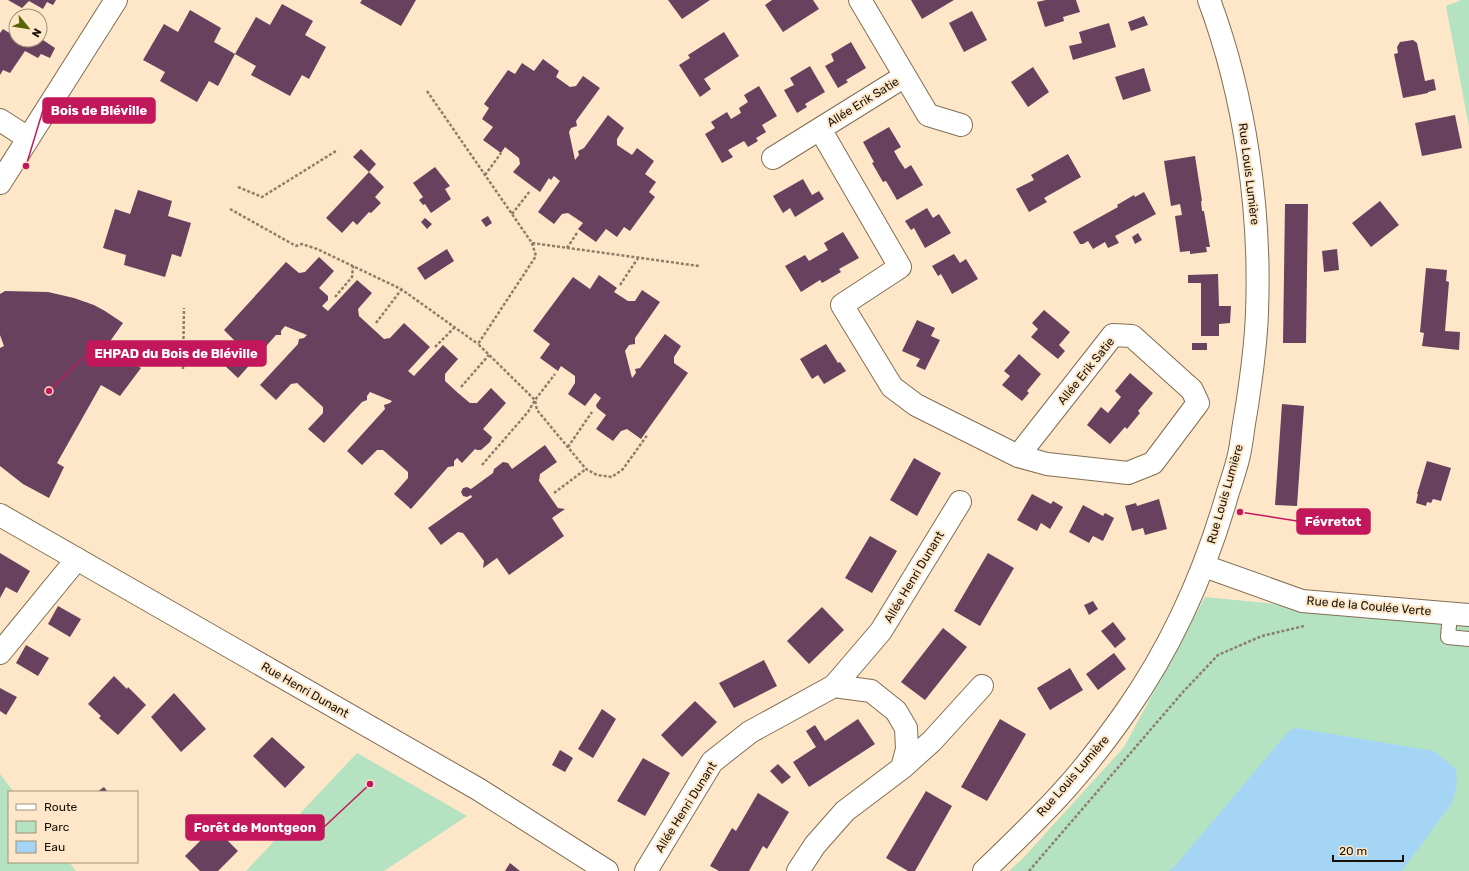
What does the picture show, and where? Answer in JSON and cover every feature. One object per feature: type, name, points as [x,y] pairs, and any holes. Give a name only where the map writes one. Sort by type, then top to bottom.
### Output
[{"type":"street","points":[[0,183],[116,0]]},
{"type":"street","points":[[860,0],[928,115],[961,125]]},
{"type":"street","name":"Rue Louis Lumière","points":[[984,871],[1059,797],[1093,756],[1128,708],[1157,662],[1183,613],[1204,566],[1239,456],[1250,383],[1257,313],[1256,233],[1250,170],[1241,114],[1220,28],[1209,0]]},
{"type":"street","name":"Allée Erik Satie","points":[[772,158],[905,76]]},
{"type":"street","points":[[0,120],[28,138]]},
{"type":"street","name":"Allée Erik Satie","points":[[820,129],[900,267],[842,305],[892,387],[916,405],[1018,456],[1047,464],[1128,473],[1153,464],[1198,403],[1192,390],[1132,336],[1113,334],[1018,456]]},
{"type":"street","name":"Allée Henri Dunant","points":[[646,871],[712,762],[750,732],[834,686],[881,631],[960,502]]},
{"type":"street","name":"Rue Henri Dunant","points":[[0,515],[478,789],[607,871]]},
{"type":"street","points":[[0,653],[77,559]]},
{"type":"street","name":"Rue de la Coulée Verte","points":[[1204,566],[1302,601],[1459,614]]},
{"type":"street","points":[[834,686],[871,691],[896,712],[906,728],[907,749],[902,768]]},
{"type":"street","points":[[798,871],[815,844],[845,811],[902,768],[932,741],[982,686]]},
{"type":"lane","points":[[1459,614],[1448,637],[1469,639]]},
{"type":"path","points":[[427,91],[532,243],[536,256],[478,344]]},
{"type":"path","points":[[238,187],[262,198],[336,151]]},
{"type":"path","points":[[485,175],[501,152]]},
{"type":"path","points":[[512,214],[530,191]]},
{"type":"path","points":[[230,209],[296,246],[302,244],[318,248],[401,289],[455,327],[478,344],[535,400],[537,410],[586,469],[597,475],[612,476],[623,469],[648,434]]},
{"type":"path","points":[[567,248],[577,232]]},
{"type":"path","points":[[532,243],[699,266]]},
{"type":"path","points":[[620,285],[638,258]]},
{"type":"path","points":[[335,297],[352,276],[353,266]]},
{"type":"path","points":[[376,323],[401,289]]},
{"type":"path","points":[[183,369],[184,308]]},
{"type":"path","points":[[435,347],[455,327]]},
{"type":"path","points":[[461,387],[489,355]]},
{"type":"path","points":[[482,465],[528,412],[535,400],[555,374]]},
{"type":"path","points":[[568,447],[592,412]]},
{"type":"path","points":[[554,493],[586,469]]},
{"type":"path","points":[[1029,871],[1183,692],[1218,655],[1262,636],[1303,626],[1311,626]]},
{"type":"green space","points":[[1461,0],[1469,0],[1469,127],[1446,6]]},
{"type":"green space","points":[[1205,597],[1469,623],[1469,871],[1009,871],[1025,856],[1124,747]]},
{"type":"green space","points":[[357,753],[467,816],[384,871],[246,871]]},
{"type":"green space","points":[[0,774],[13,791],[8,791],[8,863],[70,863],[76,871],[0,871]]},
{"type":"water","points":[[1296,728],[1434,751],[1456,769],[1457,785],[1452,803],[1402,871],[1169,871],[1176,865],[1288,732]]},
{"type":"building","points":[[8,0],[56,0],[53,5],[47,2],[44,8],[29,1],[22,8]]},
{"type":"building","points":[[362,0],[416,0],[401,26],[360,3]]},
{"type":"building","points":[[668,0],[710,0],[682,19]]},
{"type":"building","points":[[772,0],[813,0],[819,9],[783,32],[765,5]]},
{"type":"building","points":[[911,0],[954,0],[922,19]]},
{"type":"building","points":[[1046,0],[1076,0],[1080,12],[1063,17],[1064,21],[1045,27],[1037,2]]},
{"type":"building","points":[[282,4],[313,21],[305,35],[326,47],[309,79],[302,75],[290,96],[251,75],[256,66],[235,54],[256,17],[270,25]]},
{"type":"building","points":[[190,10],[221,28],[214,42],[235,54],[218,86],[209,81],[197,102],[160,81],[165,72],[143,60],[164,24],[178,32]]},
{"type":"building","points":[[972,11],[987,40],[964,52],[949,23]]},
{"type":"building","points":[[1144,16],[1148,25],[1131,31],[1128,22]]},
{"type":"building","points":[[1109,23],[1116,47],[1073,60],[1069,46],[1082,43],[1079,32]]},
{"type":"building","points":[[3,29],[8,32],[8,48],[48,48],[48,43],[55,48],[50,58],[41,54],[38,58],[25,51],[10,73],[3,70],[0,75],[0,33]]},
{"type":"building","points":[[724,32],[739,56],[704,79],[711,89],[700,97],[679,65],[690,58],[688,55]]},
{"type":"building","points":[[1413,40],[1417,43],[1425,81],[1434,79],[1436,90],[1403,98],[1394,54],[1398,53],[1397,47],[1400,42]]},
{"type":"building","points":[[851,42],[866,68],[846,80],[848,82],[838,88],[825,66],[834,61],[831,54]]},
{"type":"building","points":[[543,59],[559,71],[556,77],[570,87],[576,86],[583,76],[600,88],[576,121],[577,126],[571,128],[569,132],[575,160],[579,155],[578,151],[584,148],[608,115],[624,128],[617,139],[617,145],[632,155],[637,148],[654,161],[645,174],[656,182],[649,192],[655,197],[630,231],[624,227],[617,237],[606,229],[596,242],[578,229],[583,223],[568,213],[562,214],[554,224],[538,212],[560,181],[554,176],[551,180],[549,178],[540,192],[513,172],[520,164],[519,158],[505,147],[501,153],[483,140],[493,127],[482,119],[489,108],[484,104],[508,70],[515,74],[522,63],[534,71]]},
{"type":"building","points":[[810,66],[825,92],[805,104],[807,107],[797,113],[784,90],[794,85],[790,78]]},
{"type":"building","points":[[1033,67],[1049,92],[1028,107],[1011,82]]},
{"type":"building","points":[[1144,68],[1151,91],[1123,100],[1115,77]]},
{"type":"building","points":[[759,86],[777,116],[762,125],[766,132],[756,138],[758,141],[748,147],[744,141],[728,150],[733,157],[722,163],[705,134],[715,128],[711,122],[727,112],[731,119],[741,113],[739,108],[748,102],[744,95]]},
{"type":"building","points":[[1455,115],[1462,148],[1422,156],[1415,123]]},
{"type":"building","points":[[889,127],[901,147],[894,151],[899,160],[905,169],[911,165],[923,185],[897,200],[886,181],[883,182],[872,163],[874,162],[863,142]]},
{"type":"building","points":[[361,149],[376,164],[369,172],[353,157]]},
{"type":"building","points":[[1068,154],[1081,177],[1044,198],[1047,202],[1029,212],[1016,189],[1034,180],[1031,175]]},
{"type":"building","points":[[1195,156],[1202,201],[1202,211],[1204,211],[1210,247],[1206,247],[1207,252],[1190,254],[1190,251],[1180,252],[1175,216],[1182,215],[1180,204],[1171,206],[1164,161]]},
{"type":"building","points":[[435,167],[450,186],[445,189],[451,199],[431,213],[425,204],[423,205],[419,200],[423,197],[413,183]]},
{"type":"building","points":[[369,172],[384,187],[375,197],[381,203],[371,213],[369,212],[357,225],[353,221],[342,233],[326,218]]},
{"type":"building","points":[[803,179],[812,195],[819,191],[824,199],[795,217],[790,208],[783,213],[773,196]]},
{"type":"building","points":[[138,190],[172,201],[168,216],[191,223],[181,257],[172,254],[165,277],[124,265],[126,255],[103,248],[115,209],[130,214]]},
{"type":"building","points":[[1144,192],[1156,214],[1115,236],[1119,243],[1108,248],[1105,242],[1093,249],[1088,241],[1080,244],[1073,232],[1118,207],[1117,205],[1134,195],[1135,197]]},
{"type":"building","points":[[1380,201],[1399,225],[1371,247],[1352,223]]},
{"type":"building","points":[[1285,204],[1308,204],[1306,343],[1283,343]]},
{"type":"building","points":[[927,208],[933,218],[939,214],[951,233],[925,248],[914,228],[911,230],[905,221]]},
{"type":"building","points":[[488,216],[492,223],[486,227],[481,220]]},
{"type":"building","points":[[425,218],[432,224],[427,229],[421,222]]},
{"type":"building","points":[[843,232],[859,258],[839,269],[841,272],[822,283],[820,280],[801,292],[785,266],[805,255],[809,261],[828,250],[824,243]]},
{"type":"building","points":[[1138,233],[1142,240],[1135,244],[1132,237]]},
{"type":"building","points":[[447,249],[454,261],[425,280],[417,268]]},
{"type":"building","points":[[1337,249],[1339,270],[1324,272],[1322,251]]},
{"type":"building","points":[[954,254],[960,263],[966,259],[978,279],[952,294],[941,274],[938,276],[932,266]]},
{"type":"building","points":[[319,257],[334,271],[319,288],[328,296],[328,300],[322,306],[328,311],[357,280],[372,293],[358,309],[359,316],[384,339],[390,338],[404,323],[430,347],[408,371],[414,376],[443,345],[458,359],[445,374],[445,381],[458,393],[470,403],[477,403],[491,388],[506,403],[483,429],[492,437],[490,442],[481,450],[475,449],[462,463],[457,458],[454,461],[454,466],[448,467],[411,509],[394,494],[408,478],[408,472],[383,450],[377,450],[362,465],[347,451],[385,409],[384,405],[392,401],[370,392],[367,396],[367,400],[362,402],[324,443],[308,429],[323,413],[323,407],[297,383],[291,384],[276,400],[260,385],[298,344],[299,339],[304,338],[307,335],[285,326],[281,331],[281,335],[276,335],[238,378],[222,363],[237,347],[236,342],[224,330],[286,262],[299,273],[305,272]]},
{"type":"building","points":[[1426,268],[1447,270],[1446,281],[1449,282],[1445,331],[1460,332],[1459,350],[1422,346],[1424,333],[1420,332]]},
{"type":"building","points":[[1218,274],[1219,306],[1231,306],[1230,323],[1219,324],[1219,336],[1201,336],[1201,283],[1188,283],[1188,275]]},
{"type":"building","points":[[599,275],[617,288],[614,292],[628,301],[635,301],[642,290],[660,302],[635,338],[635,344],[629,345],[625,351],[632,378],[636,373],[635,369],[640,368],[665,334],[681,346],[674,357],[674,363],[688,373],[641,439],[627,429],[621,431],[613,441],[596,429],[606,415],[597,408],[596,405],[601,398],[595,393],[585,406],[568,394],[575,383],[575,376],[561,366],[558,371],[540,358],[550,344],[533,331],[573,277],[590,289]]},
{"type":"building","points":[[5,291],[48,292],[74,298],[94,305],[105,311],[123,323],[106,347],[141,368],[120,396],[101,385],[57,463],[64,467],[49,498],[23,484],[0,466],[0,348],[4,346],[0,335],[0,294]]},
{"type":"building","points":[[1044,310],[1070,332],[1059,345],[1065,351],[1058,359],[1031,337],[1038,329],[1032,323]]},
{"type":"building","points":[[917,320],[935,328],[931,336],[940,340],[925,370],[916,366],[920,359],[902,351]]},
{"type":"building","points":[[1192,343],[1207,343],[1207,350],[1192,350]]},
{"type":"building","points":[[826,344],[838,363],[840,362],[846,371],[824,384],[818,375],[812,379],[800,359]]},
{"type":"building","points":[[1019,354],[1041,374],[1027,391],[1029,393],[1022,401],[1002,385],[1010,376],[1004,371]]},
{"type":"building","points":[[1130,373],[1153,393],[1138,411],[1140,413],[1127,429],[1125,427],[1110,444],[1087,425],[1101,407],[1108,413],[1121,397],[1115,391]]},
{"type":"building","points":[[1282,404],[1304,406],[1297,506],[1275,505]]},
{"type":"building","points":[[545,445],[557,462],[540,474],[539,481],[558,508],[565,509],[552,518],[564,536],[509,575],[497,558],[483,568],[484,561],[463,533],[458,532],[441,545],[428,528],[472,497],[471,495],[467,497],[463,496],[461,492],[463,488],[467,487],[471,489],[493,473],[494,469],[503,462],[508,463],[512,469]]},
{"type":"building","points":[[914,458],[941,473],[917,516],[890,500]]},
{"type":"building","points":[[1427,461],[1451,468],[1441,501],[1433,499],[1431,503],[1427,502],[1426,506],[1416,503],[1417,494]]},
{"type":"building","points":[[1032,494],[1051,504],[1053,501],[1063,507],[1050,529],[1041,523],[1037,531],[1017,520]]},
{"type":"building","points":[[1159,499],[1167,529],[1145,535],[1143,528],[1132,531],[1125,506],[1136,503],[1137,506]]},
{"type":"building","points":[[1083,505],[1103,516],[1105,513],[1114,518],[1103,541],[1093,536],[1089,543],[1069,532]]},
{"type":"building","points":[[870,536],[897,551],[872,593],[845,578]]},
{"type":"building","points":[[0,553],[30,571],[17,593],[6,587],[0,598]]},
{"type":"building","points":[[988,553],[1014,568],[980,626],[954,611]]},
{"type":"building","points":[[1093,601],[1098,609],[1089,615],[1084,605]]},
{"type":"building","points":[[58,606],[81,619],[70,637],[48,624]]},
{"type":"building","points":[[822,607],[844,630],[809,664],[787,641]]},
{"type":"building","points":[[1113,622],[1126,639],[1115,648],[1101,631]]},
{"type":"building","points":[[943,628],[967,647],[925,700],[901,682]]},
{"type":"building","points":[[26,645],[49,658],[38,676],[16,663]]},
{"type":"building","points":[[1114,653],[1126,669],[1098,690],[1086,674]]},
{"type":"building","points":[[764,660],[777,686],[734,708],[719,683]]},
{"type":"building","points":[[1070,668],[1083,690],[1050,710],[1037,688]]},
{"type":"building","points":[[114,676],[127,689],[128,687],[146,705],[118,735],[99,718],[101,716],[88,704]]},
{"type":"building","points":[[0,688],[17,697],[6,715],[0,711]]},
{"type":"building","points":[[174,693],[206,729],[181,752],[151,717]]},
{"type":"building","points":[[695,701],[717,722],[682,757],[661,735]]},
{"type":"building","points":[[602,709],[616,719],[593,758],[578,749]]},
{"type":"building","points":[[858,719],[875,744],[809,787],[793,762],[816,747],[806,731],[815,725],[825,741]]},
{"type":"building","points":[[1000,719],[1026,734],[987,801],[961,787]]},
{"type":"building","points":[[272,737],[305,767],[285,788],[253,756]]},
{"type":"building","points":[[560,750],[573,758],[565,772],[552,765]]},
{"type":"building","points":[[643,758],[670,773],[645,816],[617,801]]},
{"type":"building","points":[[778,764],[791,777],[782,784],[770,771]]},
{"type":"building","points":[[104,787],[107,791],[98,791]]},
{"type":"building","points":[[926,791],[952,806],[915,871],[908,871],[886,858]]},
{"type":"building","points":[[758,793],[789,812],[767,849],[763,846],[749,871],[719,871],[710,866],[732,828],[736,831]]},
{"type":"building","points":[[214,827],[238,851],[218,871],[200,871],[185,856]]},
{"type":"building","points":[[510,863],[520,871],[505,871]]},
{"type":"place","name":"Bois de Bléville","points":[[26,166]]},
{"type":"place","name":"EHPAD du Bois de Bléville","points":[[49,391]]},
{"type":"place","name":"Févretot","points":[[1240,512]]},
{"type":"place","name":"Forêt de Montgeon","points":[[370,784]]}]
